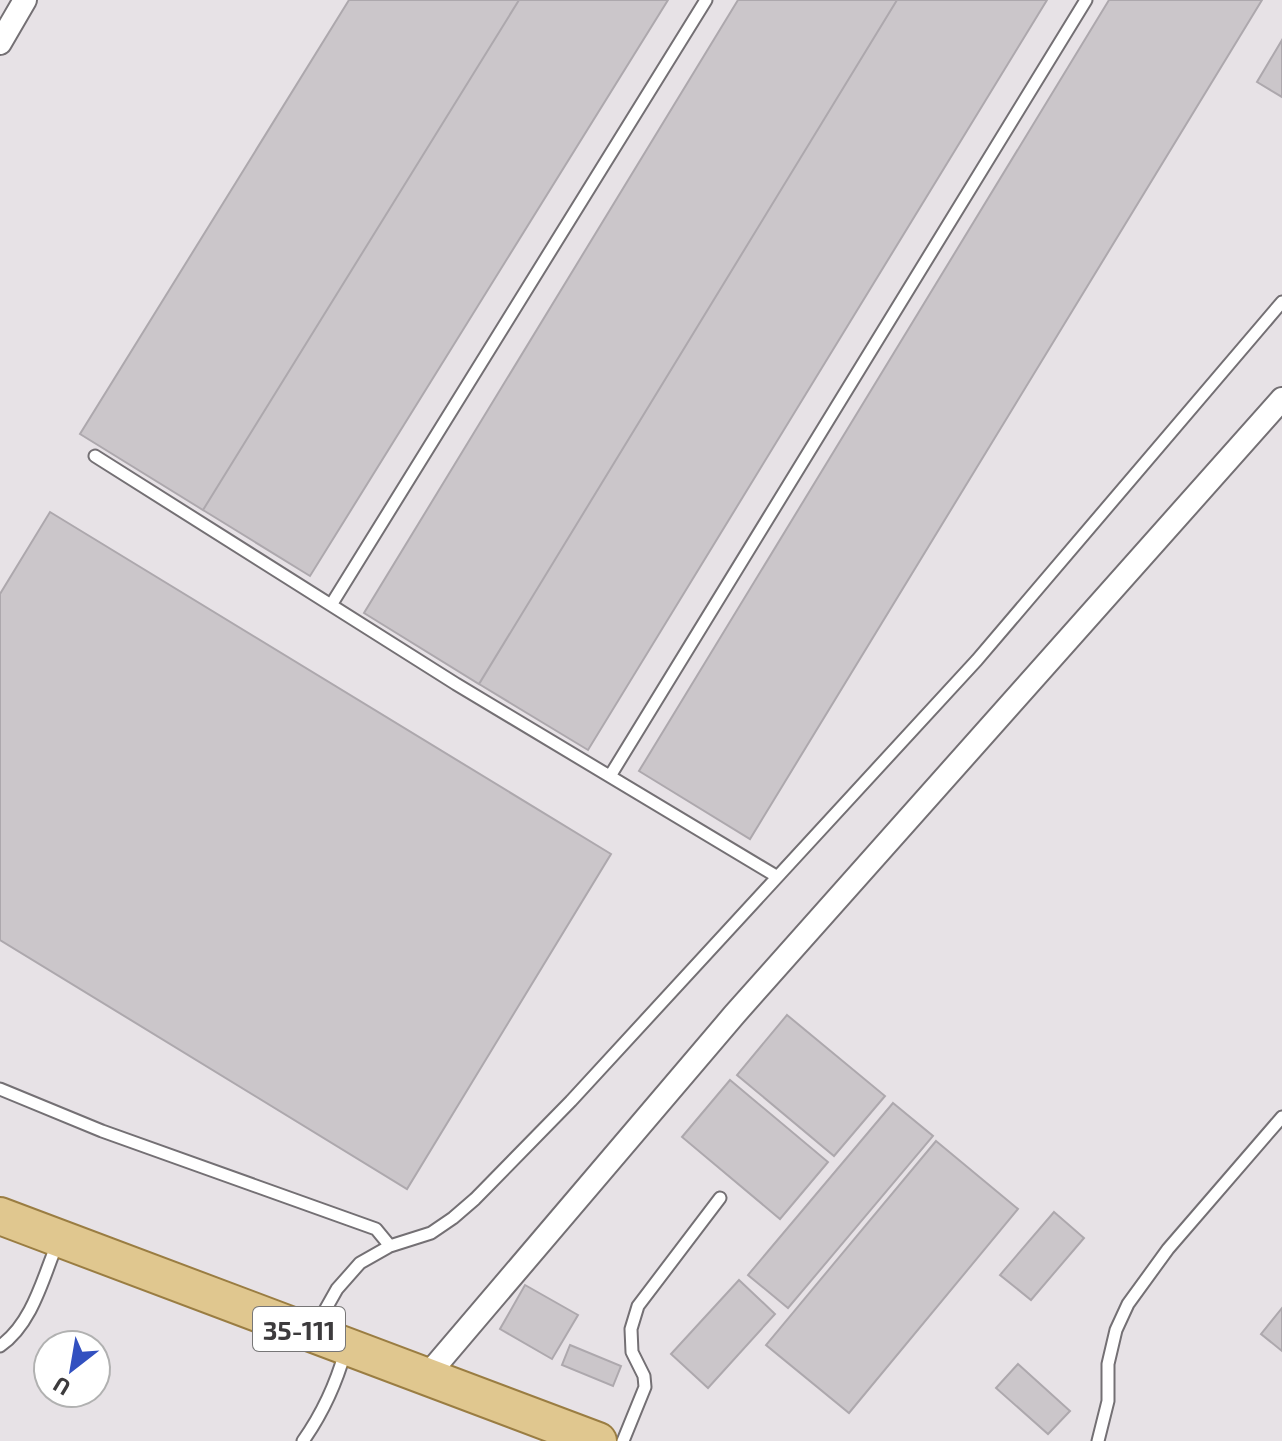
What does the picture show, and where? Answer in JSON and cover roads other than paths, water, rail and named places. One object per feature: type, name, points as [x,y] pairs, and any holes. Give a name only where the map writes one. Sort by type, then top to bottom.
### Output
[{"type":"main road","name":"35-111","points":[[0,1216],[312,1334],[342,1361],[426,1377],[598,1441]]},
{"type":"street","points":[[0,43],[25,0]]},
{"type":"street","points":[[426,1377],[734,1015],[1282,399]]},
{"type":"lane","points":[[331,605],[706,0]]},
{"type":"lane","points":[[610,776],[1086,0]]},
{"type":"lane","points":[[312,1334],[337,1289],[360,1263],[390,1246],[431,1233],[453,1218],[571,1101],[977,660],[1282,302]]},
{"type":"lane","points":[[95,456],[456,684],[776,876]]},
{"type":"lane","points":[[0,1089],[102,1131],[376,1229],[390,1246]]},
{"type":"lane","points":[[1098,1441],[1108,1401],[1108,1364],[1116,1330],[1128,1304],[1168,1249],[1282,1117]]},
{"type":"lane","points":[[623,1441],[645,1387],[644,1376],[632,1352],[631,1329],[638,1306],[720,1198]]},
{"type":"lane","points":[[0,1346],[11,1339],[28,1314],[60,1237]]},
{"type":"lane","points":[[303,1441],[328,1398],[342,1361]]}]
